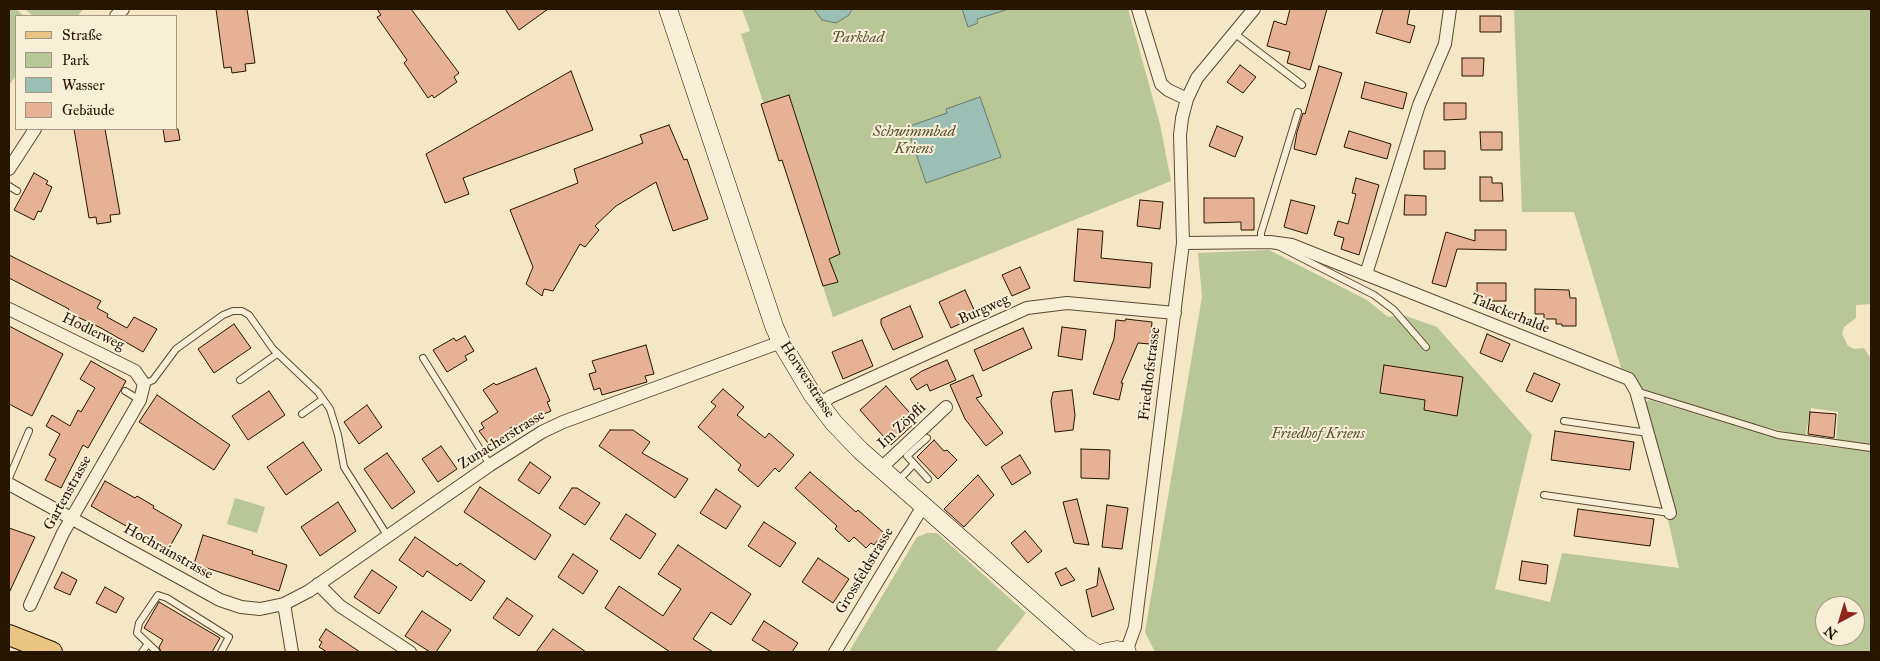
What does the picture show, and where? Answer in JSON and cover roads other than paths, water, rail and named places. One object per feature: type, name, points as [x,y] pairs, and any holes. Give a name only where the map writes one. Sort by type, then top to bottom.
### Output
[{"type":"main road","points":[[9,635],[52,652]]},
{"type":"street","name":"Horwerstrasse","points":[[668,9],[781,342],[820,405],[854,444],[880,469],[1081,644],[1094,652]]},
{"type":"street","points":[[1138,9],[1161,84],[1168,90],[1187,99]]},
{"type":"street","name":"Friedhofstrasse","points":[[1127,652],[1134,627],[1183,243],[1180,135],[1187,99],[1197,78],[1254,9]]},
{"type":"street","points":[[1366,274],[1419,105],[1445,44],[1450,9]]},
{"type":"street","points":[[9,169],[34,130]]},
{"type":"street","name":"Talackerhalde","points":[[1183,243],[1265,242],[1292,245],[1629,379],[1636,391]]},
{"type":"street","name":"Burgweg","points":[[820,405],[830,397],[1027,308],[1067,303],[1174,313]]},
{"type":"street","name":"Hodlerweg","points":[[9,309],[136,371],[144,384]]},
{"type":"street","name":"Zunacherstrasse","points":[[318,584],[490,465],[563,422],[781,342]]},
{"type":"street","points":[[140,400],[144,384]]},
{"type":"street","points":[[1636,391],[1670,513]]},
{"type":"street","name":"Gartenstrasse","points":[[30,605],[72,517],[140,400]]},
{"type":"street","name":"Im Zöpfli","points":[[880,469],[946,407]]},
{"type":"street","name":"Hochrainstrasse","points":[[9,484],[220,600],[241,608],[260,609],[284,604],[318,584]]},
{"type":"street","name":"Grossfeldstrasse","points":[[835,652],[923,506]]},
{"type":"street","points":[[318,584],[340,606],[410,652]]},
{"type":"street","points":[[284,604],[292,652]]},
{"type":"street","points":[[1106,652],[1117,650],[1127,652]]},
{"type":"lane","points":[[1234,33],[1302,85]]},
{"type":"lane","points":[[1298,112],[1261,233],[1265,242],[1374,295],[1394,310],[1426,347]]},
{"type":"lane","points":[[9,186],[17,191]]},
{"type":"lane","points":[[144,384],[153,380],[176,349],[232,311],[242,310],[249,315],[277,354],[323,400],[330,410],[338,435],[344,467],[387,535]]},
{"type":"lane","points":[[240,380],[277,354]]},
{"type":"lane","points":[[423,358],[490,465]]},
{"type":"lane","points":[[125,391],[140,400]]},
{"type":"lane","name":"Talackerhalde","points":[[1636,391],[1778,435],[1871,448]]},
{"type":"lane","points":[[302,414],[323,400]]},
{"type":"lane","points":[[1564,421],[1648,433]]},
{"type":"lane","points":[[9,478],[29,431]]},
{"type":"lane","points":[[927,438],[907,456],[928,478]]},
{"type":"lane","points":[[896,483],[914,464]]},
{"type":"lane","points":[[1544,495],[1670,513]]},
{"type":"lane","points":[[156,651],[147,645],[137,633],[139,623],[158,595],[167,598],[229,637],[221,652]]},
{"type":"lane","points":[[142,652],[147,645]]},
{"type":"water","points":[[814,9],[852,9],[849,15],[836,23],[822,20]]},
{"type":"water","points":[[962,9],[1009,9],[977,19],[978,23],[968,27]]},
{"type":"water","points":[[980,97],[1001,157],[926,183],[907,127],[947,113],[946,109]]},
{"type":"park label","name":"Parkbad","points":[[858,38]]},
{"type":"park label","name":"Schwimmbad Kriens","points":[[914,140]]},
{"type":"park label","name":"Friedhof Kriens","points":[[1318,434]]}]
